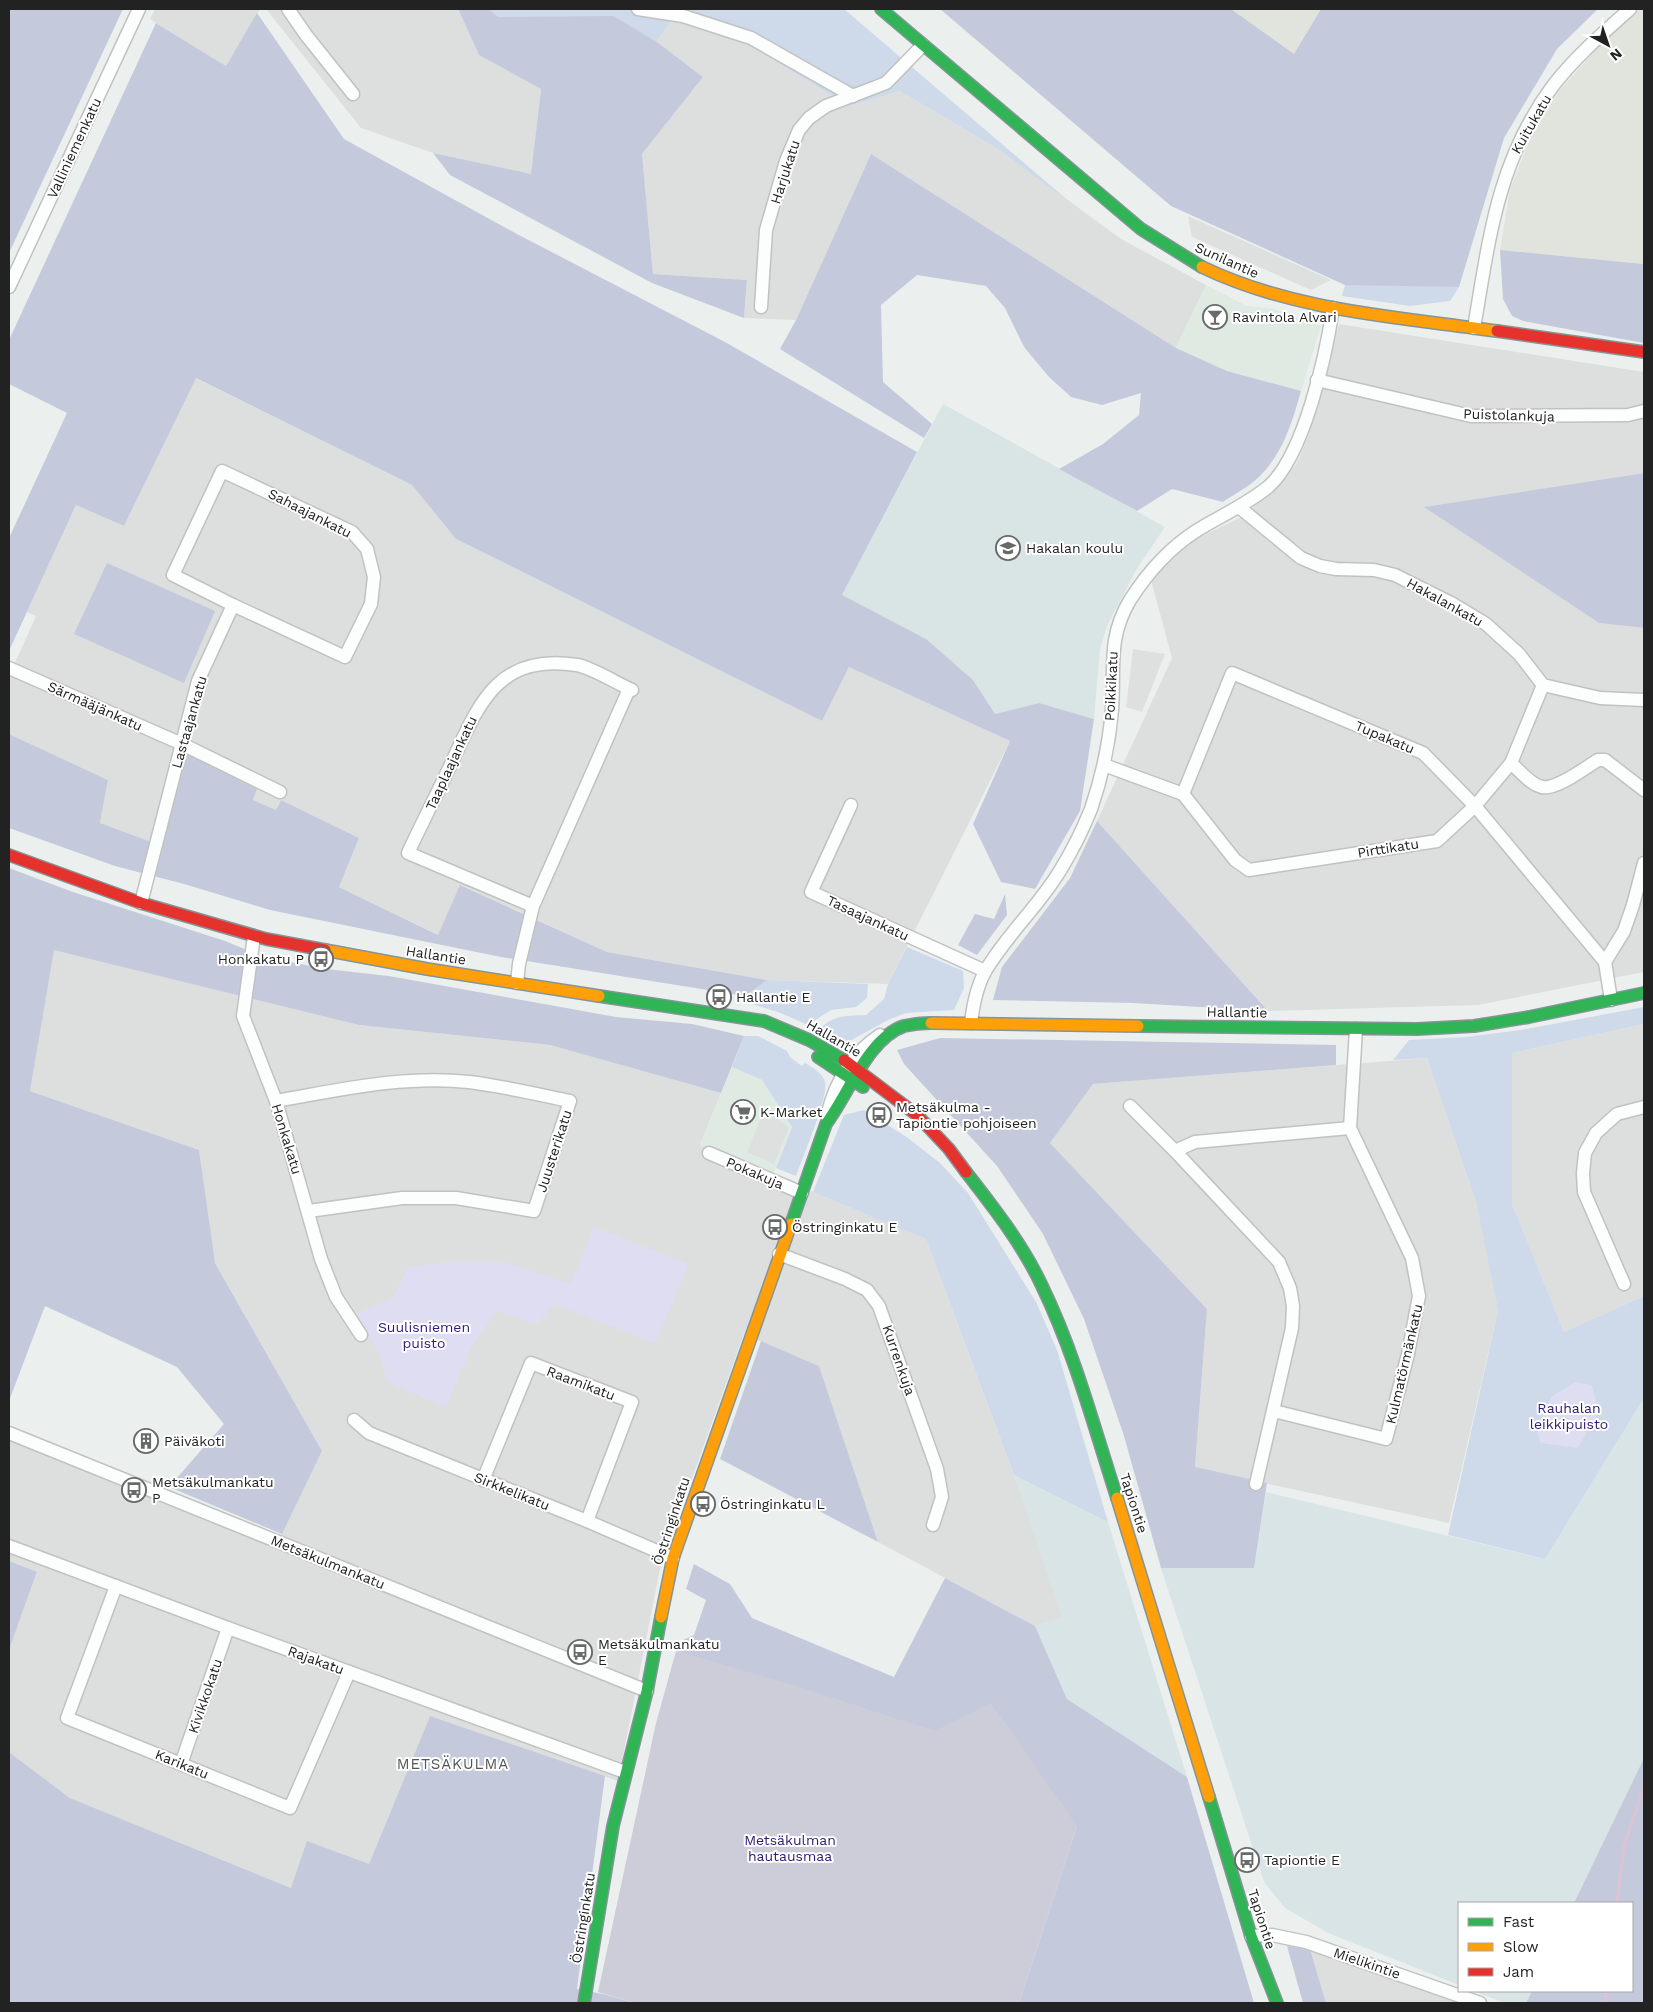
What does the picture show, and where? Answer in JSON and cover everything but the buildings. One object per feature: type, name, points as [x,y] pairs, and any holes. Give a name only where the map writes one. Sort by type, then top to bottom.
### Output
[{"type":"street","name":"Valliniemenkatu","points":[[9,287],[139,9]]},
{"type":"street","points":[[288,9],[306,36],[354,94]]},
{"type":"street","points":[[638,9],[683,16],[750,38],[853,96]]},
{"type":"street","name":"Sunilantie","points":[[881,9],[1106,200],[1166,246],[1193,263],[1228,280],[1308,304],[1644,352]]},
{"type":"street","name":"Kuitukatu","points":[[1474,328],[1492,223],[1509,165],[1526,126],[1552,86],[1589,46],[1630,9]]},
{"type":"street","name":"Harjukatu","points":[[761,307],[766,230],[786,161],[799,130],[809,118],[826,106],[886,82],[923,45]]},
{"type":"street","name":"Poikkikatu","points":[[971,1023],[974,1004],[985,971],[1061,870],[1090,810],[1104,765],[1112,711],[1113,646],[1129,603],[1150,570],[1172,548],[1197,530],[1240,507],[1269,486],[1286,466],[1302,433],[1317,380],[1332,308]]},
{"type":"street","name":"Puistolankuja","points":[[1317,380],[1471,416],[1628,415],[1644,411]]},
{"type":"street","name":"Sahaajankatu","points":[[222,471],[352,532],[367,549],[374,577],[371,604],[345,657],[233,605],[172,575],[222,471]]},
{"type":"street","name":"Hakalankatu","points":[[1240,507],[1301,558],[1320,566],[1336,569],[1374,570],[1395,575],[1451,603],[1486,624],[1519,654],[1543,684]]},
{"type":"street","name":"Lastaajankatu","points":[[141,903],[198,681],[233,605]]},
{"type":"street","name":"Taaplaajankatu","points":[[517,983],[519,964],[533,906],[631,690],[579,665],[543,664],[515,672],[493,687],[476,710],[408,853],[533,906]]},
{"type":"street","name":"Särmääjänkatu","points":[[9,668],[182,744],[280,792]]},
{"type":"street","name":"Tupakatu","points":[[1183,794],[1232,673],[1423,754],[1475,806],[1604,962]]},
{"type":"street","points":[[1543,684],[1600,698],[1644,700]]},
{"type":"street","name":"Pirttikatu","points":[[1183,794],[1235,860],[1249,870],[1438,841],[1475,806],[1512,763],[1543,684]]},
{"type":"street","points":[[1512,763],[1532,783],[1543,788],[1558,784],[1598,760],[1605,760],[1644,790]]},
{"type":"street","points":[[1104,765],[1183,794]]},
{"type":"street","name":"Tasaajankatu","points":[[851,805],[811,892],[985,971]]},
{"type":"street","name":"Hallantie","points":[[9,855],[141,903],[254,936],[428,969],[730,1015],[776,1034],[812,1054],[851,1069]]},
{"type":"street","points":[[1610,1000],[1604,962],[1624,931],[1644,863]]},
{"type":"street","name":"Honkakatu","points":[[254,936],[243,1016],[276,1100],[309,1211],[321,1259],[336,1297],[361,1335]]},
{"type":"street","name":"Hallantie","points":[[904,1026],[929,1022],[1356,1029],[1474,1026],[1529,1017],[1644,993]]},
{"type":"street","points":[[826,1124],[835,1091],[871,1041],[887,1031],[904,1026]]},
{"type":"street","name":"Kulmatörmänkatu","points":[[1274,1411],[1386,1439],[1408,1354],[1419,1296],[1412,1258],[1350,1128],[1356,1029]]},
{"type":"street","points":[[851,1069],[854,1082],[904,1116],[960,1163]]},
{"type":"street","name":"Tapiontie","points":[[851,1069],[917,1115],[940,1138],[1020,1245],[1042,1285],[1060,1326],[1124,1520],[1251,1936],[1277,2003]]},
{"type":"street","name":"Juusterikatu","points":[[276,1100],[372,1084],[419,1081],[468,1082],[570,1101],[534,1211],[456,1198],[402,1198],[309,1211]]},
{"type":"street","name":"Östringinkatu","points":[[584,2003],[613,1826],[625,1772],[647,1691],[673,1558],[826,1124],[837,1112],[854,1082]]},
{"type":"street","points":[[1130,1106],[1279,1262],[1290,1288],[1293,1306],[1292,1328],[1256,1484]]},
{"type":"street","points":[[1624,1284],[1584,1192],[1585,1152],[1596,1133],[1617,1114],[1644,1107]]},
{"type":"street","points":[[1175,1151],[1195,1142],[1350,1128]]},
{"type":"street","name":"Pokakuja","points":[[709,1153],[802,1193]]},
{"type":"street","name":"Kurrenkuja","points":[[779,1254],[845,1279],[867,1290],[880,1306],[936,1470],[942,1497],[933,1525]]},
{"type":"street","name":"Raamikatu","points":[[483,1480],[531,1363],[632,1402],[587,1521]]},
{"type":"street","name":"Sirkkelikatu","points":[[354,1420],[369,1433],[587,1521],[673,1558]]},
{"type":"street","name":"Metsäkulmankatu","points":[[9,1433],[647,1691]]},
{"type":"street","name":"Rajakatu","points":[[9,1546],[228,1628],[625,1772]]},
{"type":"street","name":"Karikatu","points":[[116,1586],[67,1718],[290,1808],[349,1672]]},
{"type":"street","name":"Kivikkokatu","points":[[181,1764],[228,1628]]},
{"type":"street","name":"Mielikintie","points":[[1251,1936],[1272,1935],[1306,1942],[1480,2003]]},
{"type":"shaded area","points":[[9,9],[123,9],[9,253]]},
{"type":"shaded area","points":[[155,9],[260,9],[226,66],[150,19]]},
{"type":"shaded area","points":[[266,9],[458,9],[479,55],[541,89],[531,175],[433,153],[361,128]]},
{"type":"shaded area","points":[[458,9],[489,9],[498,17],[613,16],[657,42],[703,77],[642,154],[653,274],[747,280],[744,318],[652,283],[450,175],[433,153],[531,174],[541,89],[479,55]]},
{"type":"shaded area","points":[[678,9],[689,9],[849,106],[900,91],[1001,151],[1121,239],[1206,285],[1176,348],[871,154],[796,320],[744,318],[747,280],[653,274],[642,154],[703,77],[657,42]]},
{"type":"shaded area","points":[[940,9],[1231,9],[1294,54],[1321,9],[1598,9],[1557,49],[1504,138],[1459,287],[1345,285],[1171,206]]},
{"type":"shaded area","points":[[1231,9],[1321,9],[1294,54]]},
{"type":"shaded area","points":[[1640,9],[1644,9],[1644,264],[1500,250],[1510,189],[1532,134],[1559,91],[1601,44]]},
{"type":"shaded area","points":[[257,13],[344,139],[517,234],[725,342],[917,452],[842,595],[926,639],[973,680],[995,714],[1039,703],[1094,719],[1080,811],[1035,889],[1001,882],[973,824],[1010,741],[849,667],[822,721],[456,539],[412,485],[196,378],[124,526],[76,505],[9,651],[9,538],[67,413],[9,384],[9,340],[156,23],[226,66]]},
{"type":"shaded area","points":[[871,154],[1176,348],[1227,371],[1301,391],[1286,437],[1267,468],[1251,484],[1223,502],[1172,489],[1137,511],[1059,469],[1103,444],[1139,415],[1141,393],[1102,405],[1071,397],[1049,377],[1024,347],[1005,308],[986,286],[917,275],[881,305],[883,382],[932,424],[924,438],[780,349],[796,320]]},
{"type":"shaded area","points":[[1188,216],[1331,280],[1311,290],[1192,237]]},
{"type":"shaded area","points":[[1500,250],[1644,264],[1644,343],[1523,321],[1512,316],[1503,299]]},
{"type":"shaded area","points":[[1206,285],[1247,306],[1271,308],[1321,326],[1301,391],[1227,371],[1176,348]]},
{"type":"shaded area","points":[[1339,324],[1644,372],[1644,473],[1425,507],[1599,623],[1644,628],[1644,972],[1478,1005],[1268,1011],[1097,821],[1172,658],[1151,580],[1186,544],[1241,517],[1275,490],[1297,463],[1309,434]]},
{"type":"shaded area","points":[[195,378],[412,485],[456,539],[822,721],[849,667],[1010,741],[888,984],[767,980],[607,952],[461,885],[439,935],[339,887],[359,838],[281,800],[276,810],[252,800],[257,789],[160,845],[100,823],[108,780],[9,734],[9,676],[36,616],[27,612],[76,505],[124,526]]},
{"type":"shaded area","name":"Hakalan koulu","points":[[943,404],[1165,527],[1136,570],[1107,626],[1100,649],[1094,719],[1039,703],[995,714],[973,680],[842,595]]},
{"type":"shaded area","points":[[1644,473],[1644,628],[1599,623],[1424,507]]},
{"type":"shaded area","points":[[107,563],[215,611],[184,683],[74,634]]},
{"type":"shaded area","points":[[1133,649],[1165,654],[1142,712],[1126,707]]},
{"type":"shaded area","points":[[9,734],[108,780],[100,823],[160,845],[185,753],[257,789],[253,800],[276,810],[281,800],[359,838],[339,887],[438,935],[460,885],[607,952],[767,980],[745,996],[501,957],[270,910],[184,884],[115,866],[9,828]]},
{"type":"shaded area","points":[[1097,821],[1268,1011],[1133,1003],[993,1000],[1002,967],[1070,878]]},
{"type":"shaded area","points":[[9,868],[73,892],[225,941],[264,957],[326,969],[389,976],[616,1017],[692,1024],[744,1036],[721,1093],[550,1045],[359,1025],[54,950],[30,1091],[199,1150],[215,1263],[322,1451],[282,1534],[169,1487],[224,1424],[177,1367],[45,1306],[9,1401]]},
{"type":"shaded area","points":[[1005,894],[1007,915],[977,955],[958,945],[975,914],[994,919]]},
{"type":"shaded area","points":[[53,949],[359,1025],[550,1045],[721,1093],[700,1145],[926,1239],[1024,1502],[1063,1618],[1035,1626],[878,1542],[819,1366],[744,1334],[661,1564],[618,1781],[430,1716],[369,1864],[291,1888],[70,1798],[9,1752],[9,1650],[37,1573],[9,1561],[9,1439],[275,1546],[322,1451],[213,1259],[199,1150],[30,1091]]},
{"type":"shaded area","points":[[1644,1024],[1644,1296],[1564,1332],[1512,1204],[1512,1053]]},
{"type":"shaded area","points":[[940,1038],[1336,1045],[1336,1065],[1093,1084],[1050,1143],[1207,1309],[1195,1467],[1267,1483],[1254,1568],[1161,1568],[1124,1436],[1084,1319],[1043,1234],[997,1166],[904,1064],[897,1050]]},
{"type":"shaded area","points":[[1427,1058],[1476,1202],[1498,1311],[1449,1523],[1195,1468],[1207,1309],[1050,1143],[1093,1084]]},
{"type":"shaded area","points":[[732,1067],[762,1080],[792,1127],[773,1175],[700,1145]]},
{"type":"shaded area","points":[[765,1109],[789,1128],[774,1164],[747,1152]]},
{"type":"shaded area","points":[[761,1341],[819,1366],[878,1542],[720,1459]]},
{"type":"shaded area","points":[[1644,1398],[1644,1758],[1574,1902],[1458,1902],[1458,1985],[1328,1933],[1285,1908],[1264,1882],[1161,1568],[1254,1568],[1266,1492],[1545,1559]]},
{"type":"shaded area","points":[[1014,1475],[1108,1522],[1187,1777],[1067,1699],[1035,1626],[1062,1618]]},
{"type":"shaded area","points":[[9,1561],[37,1572],[9,1650]]},
{"type":"shaded area","points":[[694,1564],[730,1584],[752,1618],[894,1677],[945,1578],[1035,1626],[1067,1699],[1187,1777],[1254,2003],[1019,2003],[1077,1826],[934,1731],[676,1651],[681,1641],[694,1635],[706,1600],[686,1589]]},
{"type":"shaded area","points":[[430,1716],[605,1776],[577,1989],[635,2003],[9,2003],[9,1752],[70,1798],[291,1888],[307,1841],[369,1864]]},
{"type":"shaded area","points":[[1644,1758],[1644,2003],[1526,2003],[1532,1992],[1633,1992],[1633,1902],[1574,1902]]},
{"type":"shaded area","points":[[1287,1946],[1310,1949],[1326,2003],[1303,2003]]},
{"type":"shaded area","points":[[1310,1949],[1459,2003],[1326,2003]]},
{"type":"shaded area","points":[[1476,1992],[1532,1992],[1526,2003],[1505,2003]]},
{"type":"green space","points":[[489,9],[678,9],[657,42],[613,17],[498,17]]},
{"type":"green space","points":[[689,9],[844,9],[1072,204],[1001,151],[900,91],[849,106]]},
{"type":"green space","points":[[1345,285],[1459,287],[1450,301],[1410,306],[1342,296]]},
{"type":"green space","points":[[907,947],[963,971],[964,988],[954,1010],[906,1013],[890,1019],[844,1044],[816,1034],[832,1020],[844,1016],[866,1015],[884,999],[888,984]]},
{"type":"green space","points":[[767,980],[868,984],[867,998],[856,1007],[831,1010],[808,1025],[778,1012],[755,1005],[745,996]]},
{"type":"green space","points":[[1644,1007],[1644,1024],[1512,1053],[1512,1204],[1564,1332],[1644,1296],[1644,1398],[1545,1559],[1448,1535],[1498,1311],[1476,1202],[1427,1058],[1393,1060],[1409,1040],[1466,1037],[1521,1030]]},
{"type":"green space","points":[[744,1036],[758,1036],[787,1051],[790,1057],[802,1066],[805,1063],[817,1071],[825,1082],[819,1113],[796,1176],[776,1168],[792,1127],[762,1080],[732,1067]]},
{"type":"green space","points":[[864,1110],[908,1138],[940,1163],[968,1193],[1036,1302],[1057,1350],[1108,1522],[1014,1475],[926,1239],[813,1192],[844,1115]]},
{"type":"green space","name":"Suulisniemen puisto","points":[[594,1227],[689,1264],[655,1343],[554,1304],[537,1324],[497,1311],[471,1347],[446,1408],[386,1381],[379,1354],[356,1314],[393,1298],[408,1267],[457,1261],[508,1263],[570,1284]]},
{"type":"green space","name":"Rauhalan leikkipuisto","points":[[1575,1382],[1592,1385],[1598,1412],[1578,1448],[1540,1443],[1537,1430],[1551,1397]]},
{"type":"green space","name":"Metsäkulman hautausmaa","points":[[676,1651],[800,1687],[934,1731],[991,1703],[1077,1826],[1019,2003],[635,2003],[598,1992],[656,1723]]},
{"type":"waterway","points":[[1617,1902],[1624,1846],[1644,1787]]},
{"type":"waterway","points":[[1605,2003],[1607,1992]]},
{"type":"traffic: fast","points":[[881,9],[1141,229],[1202,267]]},
{"type":"traffic: fast","points":[[1138,1026],[1417,1029],[1474,1026],[1529,1017],[1644,993]]},
{"type":"traffic: fast","points":[[599,996],[764,1021],[809,1040],[844,1060]]},
{"type":"traffic: fast","points":[[791,1224],[826,1124],[869,1055],[891,1032],[904,1026],[931,1023]]},
{"type":"traffic: fast","points":[[818,1057],[863,1087]]},
{"type":"traffic: fast","points":[[966,1172],[1017,1241],[1042,1286],[1074,1364],[1117,1498]]},
{"type":"traffic: fast","points":[[584,2003],[613,1826],[647,1691],[661,1617]]},
{"type":"traffic: fast","points":[[1209,1797],[1251,1936],[1277,2003]]},
{"type":"traffic: slow","points":[[1202,267],[1237,282],[1309,303],[1384,316],[1497,331]]},
{"type":"traffic: slow","points":[[325,950],[427,969],[599,996]]},
{"type":"traffic: slow","points":[[931,1023],[1138,1026]]},
{"type":"traffic: slow","points":[[661,1617],[673,1558],[791,1224]]},
{"type":"traffic: slow","points":[[1117,1498],[1209,1797]]},
{"type":"traffic: jam","points":[[1497,331],[1644,352]]},
{"type":"traffic: jam","points":[[9,855],[141,903],[266,939],[325,950]]},
{"type":"traffic: jam","points":[[844,1060],[917,1115],[949,1149],[966,1172]]},
{"type":"place","name":"Ravintola Alvari","points":[[1215,317]]},
{"type":"place","name":"Hakalan koulu","points":[[1008,548]]},
{"type":"place","name":"Honkakatu P","points":[[321,959]]},
{"type":"place","name":"Hallantie E","points":[[719,997]]},
{"type":"place","name":"K-Market","points":[[743,1112]]},
{"type":"place","name":"Metsäkulma - Tapiontie pohjoiseen","points":[[879,1115]]},
{"type":"place","name":"Östringinkatu E","points":[[775,1227]]},
{"type":"place","name":"Päiväkoti","points":[[146,1441]]},
{"type":"place","name":"Metsäkulmankatu P","points":[[134,1490]]},
{"type":"place","name":"Östringinkatu L","points":[[703,1504]]},
{"type":"place","name":"Metsäkulmankatu E","points":[[580,1652]]},
{"type":"place","name":"Tapiontie E","points":[[1247,1860]]},
{"type":"district","name":"METSÄKULMA","points":[[453,1764]]}]
